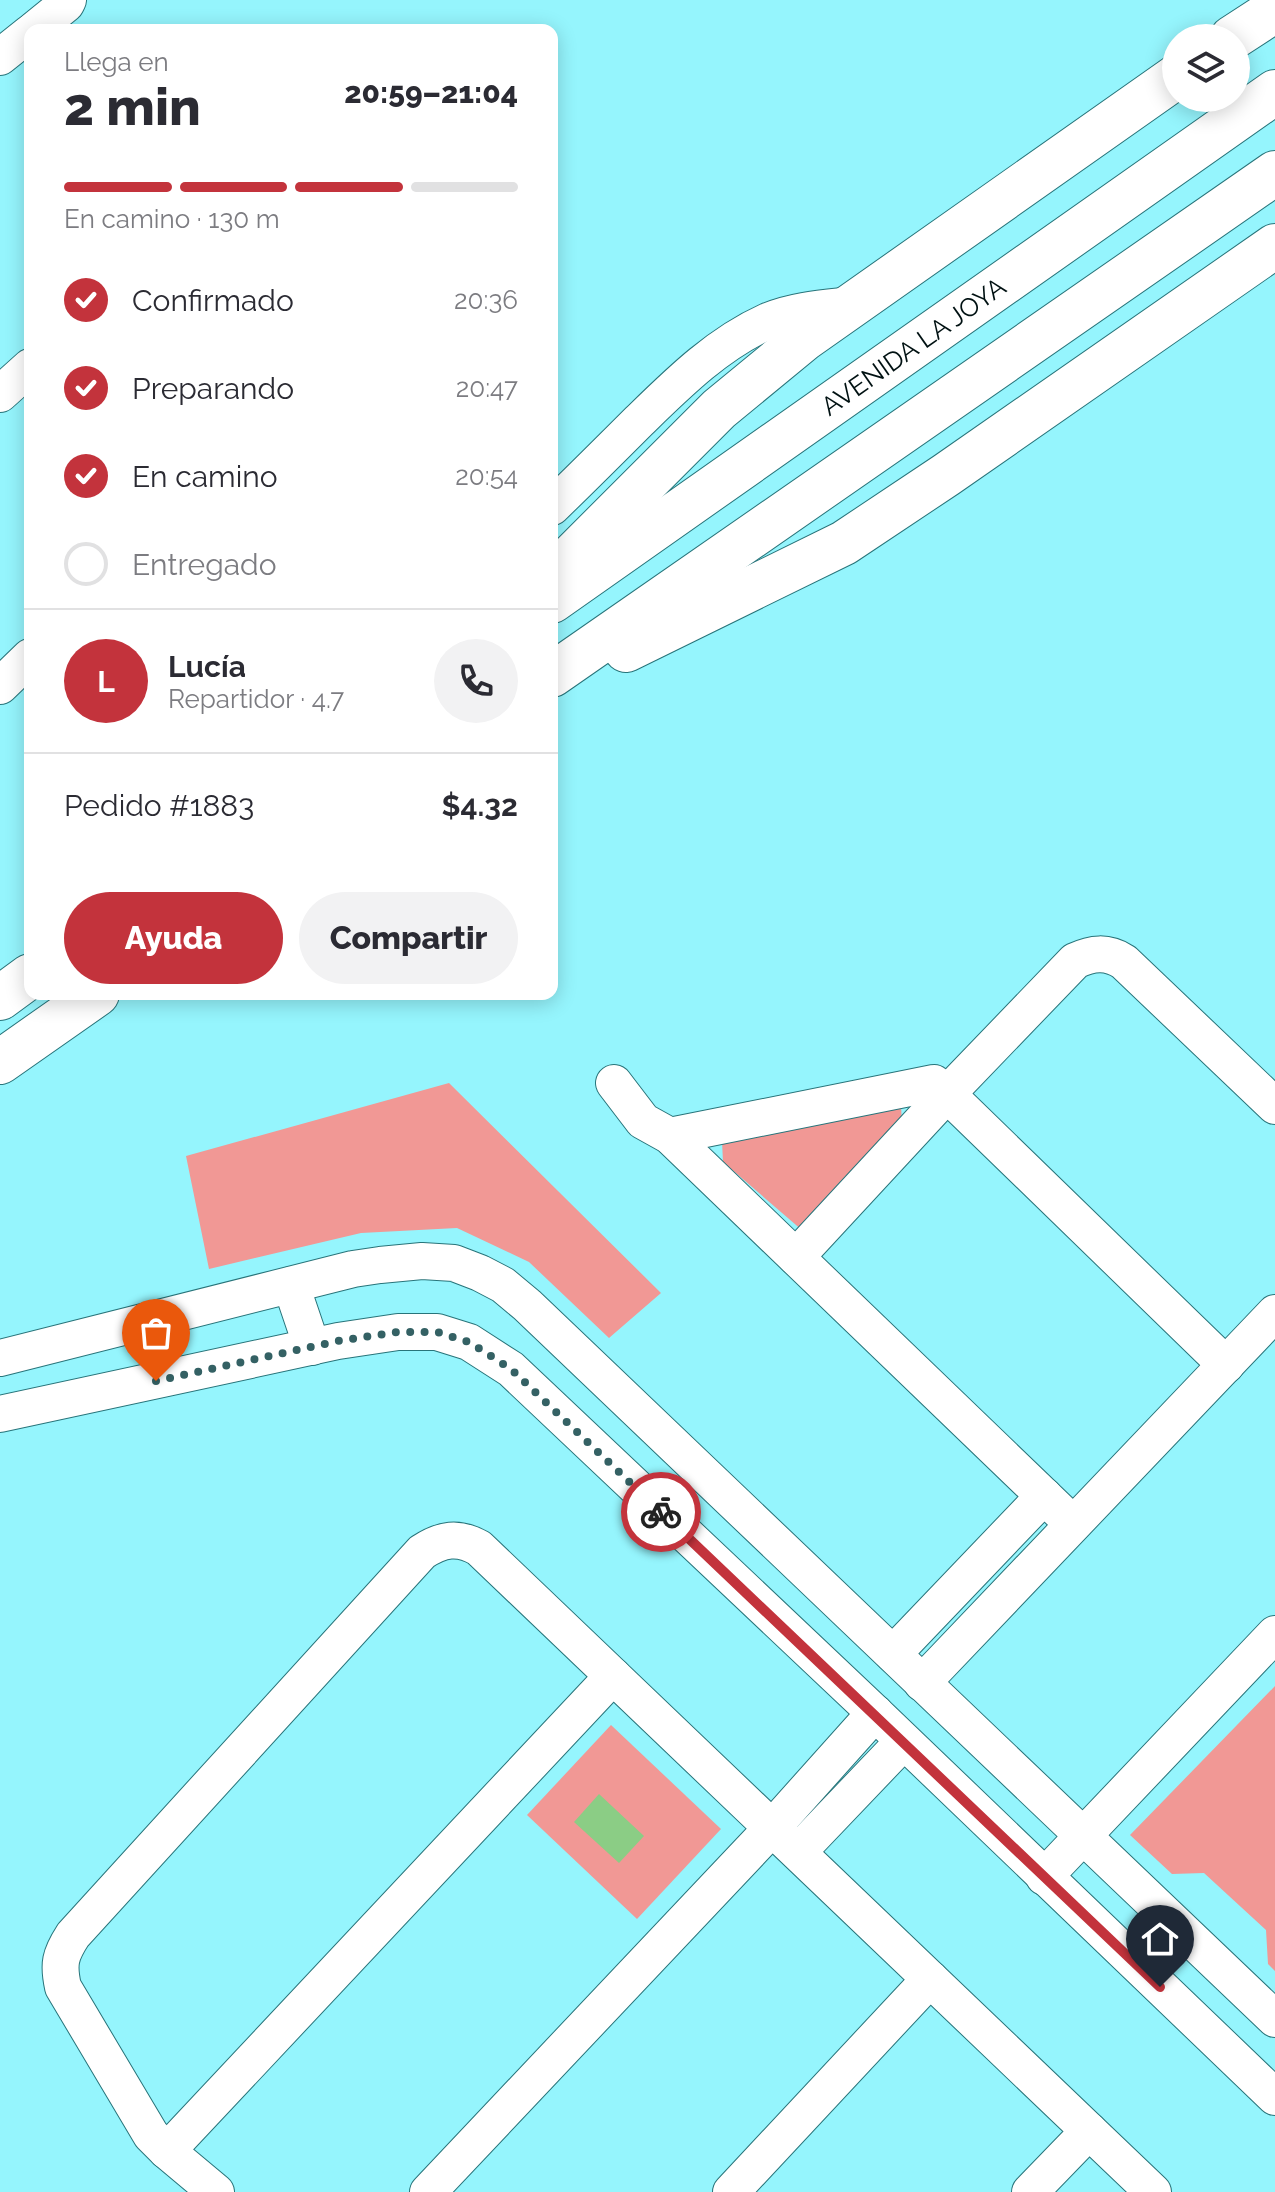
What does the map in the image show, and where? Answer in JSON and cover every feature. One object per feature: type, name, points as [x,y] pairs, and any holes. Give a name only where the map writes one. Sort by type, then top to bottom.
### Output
[{"type":"main road","points":[[1250,26],[1275,10]]},
{"type":"main road","points":[[558,570],[719,409],[804,339],[1162,87]]},
{"type":"main road","name":"AVENIDA LA JOYA","points":[[558,597],[1275,92]]},
{"type":"main road","points":[[558,671],[1275,173]]},
{"type":"main road","points":[[558,683],[844,543],[1275,246]]},
{"type":"main road","points":[[0,998],[24,980]]},
{"type":"main road","points":[[0,1062],[88,1000]]},
{"type":"street","points":[[42,24],[68,0]]},
{"type":"street","points":[[0,57],[24,38]]},
{"type":"street","points":[[558,501],[687,375],[731,341],[770,321],[807,310],[851,305]]},
{"type":"street","points":[[0,394],[24,372]]},
{"type":"street","points":[[0,686],[24,663]]},
{"type":"street","points":[[796,1257],[1075,961],[1087,955],[1115,955],[1124,962],[1275,1106]]},
{"type":"street","points":[[0,998],[24,975]]},
{"type":"street","points":[[614,1083],[643,1121],[670,1136],[1073,1524]]},
{"type":"street","points":[[670,1136],[934,1083],[1226,1365]]},
{"type":"street","points":[[0,1358],[353,1269],[422,1261],[454,1263],[480,1273],[503,1285],[527,1305],[1275,2019]]},
{"type":"street","points":[[291,1285],[312,1347]]},
{"type":"street","points":[[922,1683],[1275,1313]]},
{"type":"street","points":[[0,1414],[338,1341],[398,1332],[437,1332],[469,1342],[511,1369],[1275,2097]]},
{"type":"street","points":[[893,1654],[1044,1496]]},
{"type":"street","points":[[216,2192],[167,2151],[151,2135],[136,2112],[63,1987],[59,1969],[62,1952],[73,1935],[422,1552],[451,1539],[479,1548],[1153,2192]]},
{"type":"street","points":[[1044,1877],[1275,1634]]},
{"type":"street","points":[[167,2151],[613,1676]]},
{"type":"street","points":[[428,2192],[772,1828],[875,1713]]},
{"type":"street","points":[[798,1852],[903,1742]]},
{"type":"street","points":[[731,2192],[930,1979]]},
{"type":"street","points":[[1030,2192],[1089,2131]]},
{"type":"shaded area","points":[[449,1083],[661,1293],[609,1338],[529,1262],[457,1228],[361,1233],[209,1269],[186,1156]]},
{"type":"shaded area","points":[[901,1105],[902,1125],[803,1231],[723,1162],[722,1141]]},
{"type":"shaded area","points":[[1275,1686],[1275,1971],[1268,1964],[1266,1930],[1204,1873],[1172,1874],[1130,1835]]},
{"type":"shaded area","points":[[611,1725],[721,1829],[637,1919],[527,1815]]},
{"type":"shaded area","points":[[599,1794],[644,1836],[619,1863],[574,1822]]},
{"type":"way so far","points":[[156,1381],[338,1341],[398,1332],[437,1332],[469,1342],[511,1369],[661,1512]]},
{"type":"route","points":[[661,1512],[1160,1987]]}]
